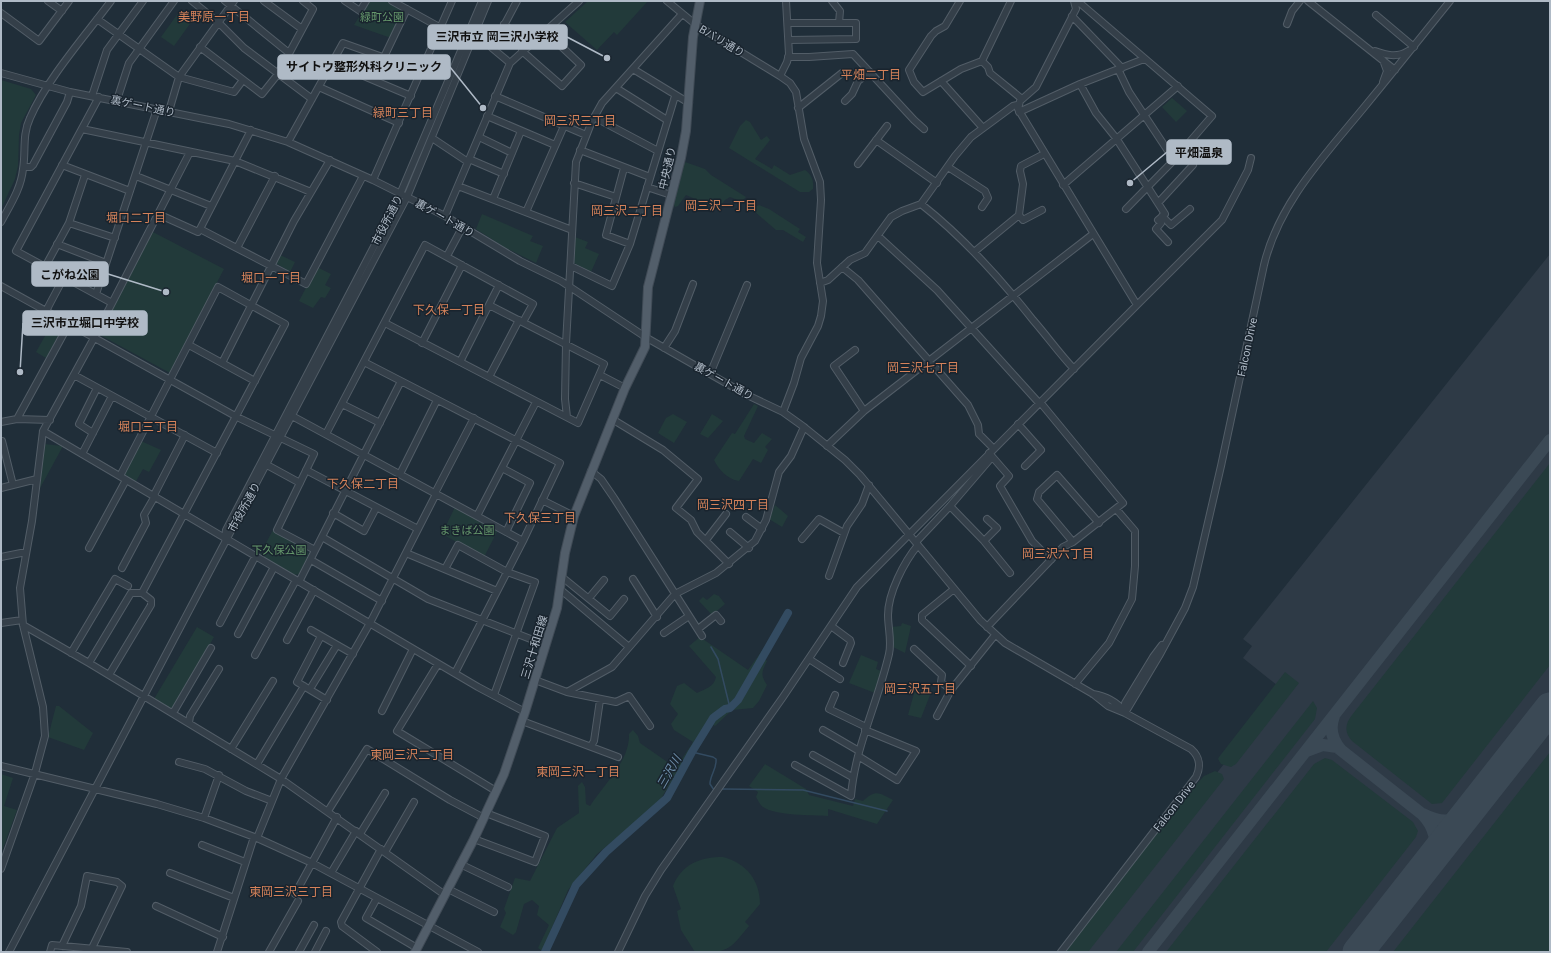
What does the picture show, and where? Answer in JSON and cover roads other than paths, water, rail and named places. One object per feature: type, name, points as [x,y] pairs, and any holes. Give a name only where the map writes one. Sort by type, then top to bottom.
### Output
[{"type":"main road","name":"中央通り","points":[[647,338],[646,303],[648,287],[681,158],[689,103],[695,24],[700,1]]},
{"type":"main road","name":"三沢十和田線","points":[[416,950],[474,839],[496,791],[522,721],[546,646],[561,590],[565,553],[574,516],[612,418],[645,347],[647,338]]},
{"type":"street","points":[[48,1],[62,11]]},
{"type":"street","points":[[1,13],[39,41],[69,1]]},
{"type":"street","points":[[1,222],[20,186],[24,167],[25,133],[29,119],[48,86],[111,1]]},
{"type":"street","points":[[112,302],[16,251],[82,129],[95,96],[107,50],[143,1]]},
{"type":"street","points":[[117,100],[129,63],[174,1]]},
{"type":"street","points":[[192,1],[218,22],[244,48],[312,99]]},
{"type":"street","points":[[226,1],[232,3],[289,53]]},
{"type":"street","points":[[264,1],[302,30]]},
{"type":"street","points":[[200,47],[262,94],[278,74],[313,9],[303,1]]},
{"type":"street","points":[[345,1],[360,11],[366,1]]},
{"type":"street","points":[[392,1],[441,28]]},
{"type":"street","name":"市役所通り","points":[[225,539],[226,530],[278,437],[404,195],[482,1]]},
{"type":"street","name":"市役所通り","points":[[225,539],[231,532],[267,465],[278,437],[292,416],[432,138],[488,1]]},
{"type":"street","points":[[510,64],[492,48],[517,1]]},
{"type":"street","points":[[568,1],[576,3]]},
{"type":"street","name":"Bバリ通り","points":[[667,1],[695,24],[780,76],[794,87],[796,92],[804,139],[820,182],[821,200],[817,263],[823,301],[821,316],[815,334],[801,358],[794,383],[783,412]]},
{"type":"street","points":[[780,76],[788,57],[789,40],[786,1]]},
{"type":"street","points":[[832,1],[840,11],[839,23]]},
{"type":"street","points":[[960,1],[945,26],[936,31],[909,70],[914,82],[923,92],[961,69],[982,61],[1011,1]]},
{"type":"street","points":[[1286,24],[1292,11],[1300,1]]},
{"type":"street","points":[[1308,1],[1368,47],[1395,70],[1450,1]]},
{"type":"street","points":[[373,180],[441,28],[450,2]]},
{"type":"street","points":[[1018,108],[1022,99],[1036,87],[1076,9],[1075,2],[1081,4],[1212,116],[1174,160],[1126,209]]},
{"type":"street","points":[[169,111],[179,77],[232,3]]},
{"type":"street","points":[[444,216],[510,64],[522,51],[576,3]]},
{"type":"street","points":[[384,57],[407,10]]},
{"type":"street","points":[[567,417],[564,399],[576,162],[586,135],[602,103],[682,14]]},
{"type":"street","points":[[1376,15],[1412,48]]},
{"type":"street","points":[[1072,16],[1120,68],[1129,92],[1174,160]]},
{"type":"street","points":[[97,19],[179,77],[234,92],[243,80]]},
{"type":"street","points":[[788,23],[856,24],[856,39],[789,40]]},
{"type":"street","points":[[504,24],[528,46]]},
{"type":"street","points":[[522,51],[562,86],[581,65],[545,31]]},
{"type":"street","points":[[288,142],[343,43],[422,71]]},
{"type":"street","points":[[1368,47],[1392,55],[1401,56],[1412,48]]},
{"type":"street","points":[[788,57],[853,54],[924,129]]},
{"type":"street","points":[[820,284],[828,280],[842,267],[865,253],[892,217],[902,211],[921,204],[962,147],[971,137],[1013,106],[1018,108],[1144,59]]},
{"type":"street","points":[[1381,87],[1387,71],[1383,60]]},
{"type":"street","points":[[982,61],[988,67],[990,73],[1022,99]]},
{"type":"street","points":[[333,63],[411,96]]},
{"type":"street","points":[[633,69],[675,96],[689,103]]},
{"type":"street","name":"Falcon Drive","points":[[1061,952],[1190,786],[1198,772],[1199,762],[1194,752],[1126,713],[1171,634],[1193,587],[1221,466],[1264,265],[1274,232],[1285,210],[1318,163],[1395,70]]},
{"type":"street","points":[[845,101],[852,94],[858,81],[870,72]]},
{"type":"street","name":"裏ゲート通り","points":[[1,73],[70,92],[117,100],[251,130],[288,142],[404,195],[463,226],[520,261],[570,286],[647,338],[710,374],[783,412],[804,427],[845,460],[869,485],[954,589],[995,635],[1017,651],[1093,694]]},
{"type":"street","points":[[798,108],[842,73]]},
{"type":"street","points":[[941,81],[983,128]]},
{"type":"street","points":[[1080,84],[1096,113],[1116,138],[1165,214],[1158,220],[1161,224],[1156,229],[1168,242]]},
{"type":"street","points":[[1063,185],[1178,86]]},
{"type":"street","points":[[319,87],[399,123]]},
{"type":"street","points":[[616,88],[667,120]]},
{"type":"street","points":[[24,167],[31,167],[33,165],[67,102],[70,92]]},
{"type":"street","points":[[496,96],[586,135]]},
{"type":"street","points":[[571,266],[612,286],[630,244],[675,96]]},
{"type":"street","points":[[1018,108],[1044,154],[1137,305]]},
{"type":"street","points":[[96,294],[157,109]]},
{"type":"street","points":[[487,116],[555,145]]},
{"type":"street","points":[[594,117],[658,150]]},
{"type":"street","points":[[526,212],[564,126]]},
{"type":"street","points":[[858,164],[887,126]]},
{"type":"street","points":[[82,129],[235,160],[311,192]]},
{"type":"street","points":[[158,214],[198,232],[251,130]]},
{"type":"street","points":[[493,199],[521,131]]},
{"type":"street","points":[[479,137],[512,153]]},
{"type":"street","points":[[432,138],[469,160],[504,174]]},
{"type":"street","points":[[876,140],[937,183]]},
{"type":"street","points":[[580,150],[650,177]]},
{"type":"street","points":[[1,867],[35,773],[43,746],[45,720],[23,623],[20,588],[43,431],[94,338],[190,152]]},
{"type":"street","points":[[974,252],[1019,215],[1023,184],[1020,171],[1021,166],[1044,154]]},
{"type":"street","points":[[618,952],[645,896],[661,870],[857,587],[908,533],[991,453],[1018,424],[1222,220],[1248,170],[1251,158]]},
{"type":"street","points":[[222,363],[294,220],[330,160]]},
{"type":"street","points":[[62,165],[130,191]]},
{"type":"street","points":[[1158,203],[1193,165]]},
{"type":"street","points":[[948,167],[985,191],[988,198],[982,207]]},
{"type":"street","points":[[624,168],[606,235],[630,244]]},
{"type":"street","points":[[45,267],[69,222],[85,174]]},
{"type":"street","points":[[136,176],[211,206]]},
{"type":"street","points":[[237,248],[275,176]]},
{"type":"street","points":[[200,229],[306,284],[363,176]]},
{"type":"street","points":[[574,183],[616,197]]},
{"type":"street","points":[[458,186],[572,230]]},
{"type":"street","points":[[647,186],[672,195]]},
{"type":"street","points":[[921,204],[948,225],[974,252],[1033,319],[1057,351],[1074,369]]},
{"type":"street","points":[[1162,216],[1171,225],[1190,209]]},
{"type":"street","points":[[1019,215],[1023,220],[1042,210]]},
{"type":"street","points":[[69,222],[114,238]]},
{"type":"street","points":[[447,256],[463,226]]},
{"type":"street","points":[[828,446],[864,411],[1093,234]]},
{"type":"street","points":[[878,236],[936,290],[1039,403],[1123,503],[1117,510],[1063,548],[987,627]]},
{"type":"street","points":[[57,244],[106,263]]},
{"type":"street","points":[[326,434],[425,245],[533,304],[521,321],[489,377]]},
{"type":"street","points":[[422,343],[462,265]]},
{"type":"street","points":[[842,267],[858,280],[930,360],[968,405],[978,425],[979,434],[991,453],[1009,476],[1000,486],[1032,541],[1050,560]]},
{"type":"street","points":[[46,311],[64,277]]},
{"type":"street","points":[[664,348],[675,331],[694,284]]},
{"type":"street","points":[[710,374],[747,284]]},
{"type":"street","points":[[460,362],[499,285]]},
{"type":"street","points":[[1,286],[237,417],[314,454],[277,530],[315,550]]},
{"type":"street","points":[[88,548],[123,478],[151,417],[218,287],[285,324],[237,417],[142,593]]},
{"type":"street","points":[[384,323],[578,423],[604,364],[489,305]]},
{"type":"street","points":[[17,420],[69,324]]},
{"type":"street","points":[[188,345],[255,381]]},
{"type":"street","points":[[855,350],[834,366],[864,411]]},
{"type":"street","points":[[364,362],[560,463],[523,541],[455,673]]},
{"type":"street","points":[[74,375],[217,453]]},
{"type":"street","points":[[600,375],[625,388]]},
{"type":"street","points":[[255,655],[297,581],[311,560],[344,491],[401,381]]},
{"type":"street","points":[[93,433],[78,424],[97,388]]},
{"type":"street","points":[[82,454],[112,396]]},
{"type":"street","points":[[400,474],[437,400]]},
{"type":"street","points":[[477,516],[536,402]]},
{"type":"street","points":[[342,404],[380,423]]},
{"type":"street","points":[[292,416],[523,541]]},
{"type":"street","points":[[214,952],[217,952],[223,937],[245,862],[281,779],[382,601],[474,418]]},
{"type":"street","points":[[612,418],[663,450],[698,480],[676,508],[691,520],[697,532],[729,564]]},
{"type":"street","points":[[1,422],[17,420],[50,420]]},
{"type":"street","points":[[1018,424],[1041,450],[1025,466]]},
{"type":"street","points":[[567,692],[612,667],[657,617],[675,594],[729,564],[749,548],[762,529],[780,472],[791,456],[804,427]]},
{"type":"street","points":[[43,431],[438,664],[525,712]]},
{"type":"street","points":[[122,568],[146,523],[144,514],[185,435]]},
{"type":"street","points":[[2,441],[12,485]]},
{"type":"street","points":[[795,765],[851,796],[852,777],[858,754],[889,653],[888,613],[902,567],[917,544],[950,506],[991,453]]},
{"type":"street","points":[[267,465],[300,483]]},
{"type":"street","points":[[502,468],[530,483],[506,532]]},
{"type":"street","points":[[306,470],[418,529]]},
{"type":"street","points":[[591,471],[601,479],[614,498],[702,636]]},
{"type":"street","points":[[1073,542],[1037,499],[1039,492],[1057,474],[1099,523]]},
{"type":"street","points":[[1,488],[37,479]]},
{"type":"street","points":[[829,576],[844,539],[844,534],[862,504],[869,485]]},
{"type":"street","points":[[542,500],[574,516]]},
{"type":"street","points":[[950,506],[984,540],[1010,574]]},
{"type":"street","points":[[333,513],[364,531],[376,508]]},
{"type":"street","points":[[1075,684],[1109,643],[1132,599],[1135,566],[1135,531],[1117,510]]},
{"type":"street","points":[[706,540],[726,514]]},
{"type":"street","points":[[746,517],[762,529]]},
{"type":"street","points":[[984,540],[997,528],[987,518]]},
{"type":"street","points":[[802,539],[819,519],[844,534]]},
{"type":"street","points":[[730,532],[749,548]]},
{"type":"street","points":[[322,536],[428,599],[546,646]]},
{"type":"street","points":[[9,952],[225,539]]},
{"type":"street","points":[[445,569],[458,545],[507,572],[535,582],[494,695]]},
{"type":"street","points":[[1,557],[26,553]]},
{"type":"street","points":[[406,554],[498,591]]},
{"type":"street","points":[[220,623],[255,557]]},
{"type":"street","points":[[311,560],[382,601]]},
{"type":"street","points":[[238,634],[274,567]]},
{"type":"street","points":[[562,577],[610,616],[624,599]]},
{"type":"street","points":[[71,653],[115,579],[128,586]]},
{"type":"street","points":[[633,579],[657,617]]},
{"type":"street","points":[[589,598],[604,580]]},
{"type":"street","points":[[954,589],[922,615],[922,620],[971,666]]},
{"type":"street","points":[[287,640],[314,590]]},
{"type":"street","points":[[561,590],[629,647]]},
{"type":"street","points":[[89,663],[130,593],[142,593],[151,600],[151,606],[109,675]]},
{"type":"street","points":[[698,629],[716,615],[721,621]]},
{"type":"street","points":[[664,633],[690,616]]},
{"type":"street","points":[[1,623],[23,623],[281,779],[337,817],[383,851],[446,892],[494,912]]},
{"type":"street","points":[[831,626],[850,640],[851,643],[843,663]]},
{"type":"street","points":[[311,630],[353,654]]},
{"type":"street","name":"Falcon Drive","points":[[1127,699],[1153,657],[1171,634]]},
{"type":"street","points":[[937,716],[951,690],[995,635]]},
{"type":"street","points":[[322,636],[297,682],[327,700]]},
{"type":"street","points":[[257,764],[336,645]]},
{"type":"street","points":[[173,713],[211,648]]},
{"type":"street","points":[[382,711],[413,649]]},
{"type":"street","points":[[914,649],[942,675],[941,682],[951,690]]},
{"type":"street","points":[[809,658],[824,670],[840,679]]},
{"type":"street","points":[[438,664],[398,731],[496,791]]},
{"type":"street","points":[[189,723],[190,716],[218,670]]},
{"type":"street","points":[[535,680],[567,692],[600,700],[616,702],[628,696],[650,726]]},
{"type":"street","points":[[231,749],[273,681]]},
{"type":"street","points":[[1093,694],[1108,706],[1126,713]]},
{"type":"street","points":[[1093,694],[1102,696],[1117,703],[1126,713]]},
{"type":"street","points":[[823,730],[897,780],[916,752],[866,729],[829,708],[835,695]]},
{"type":"street","points":[[1117,703],[1127,699]]},
{"type":"street","points":[[1126,713],[1125,703],[1127,699]]},
{"type":"street","points":[[591,746],[594,741],[600,700]]},
{"type":"street","points":[[522,721],[618,757]]},
{"type":"street","points":[[328,811],[368,749],[450,800],[485,815],[545,836],[535,862],[474,839]]},
{"type":"street","points":[[813,754],[852,777]]},
{"type":"street","points":[[179,762],[198,766],[219,775],[246,791],[272,801]]},
{"type":"street","points":[[1,766],[35,773],[157,804],[204,818],[256,837],[312,863],[478,952]]},
{"type":"street","points":[[204,818],[219,775]]},
{"type":"street","points":[[331,873],[385,793]]},
{"type":"street","points":[[377,952],[342,926],[341,922],[358,888],[414,802]]},
{"type":"street","points":[[295,894],[337,817]]},
{"type":"street","points":[[202,845],[245,862]]},
{"type":"street","points":[[460,864],[508,887]]},
{"type":"street","points":[[170,873],[234,898]]},
{"type":"street","points":[[62,946],[81,906],[87,876],[118,882],[122,886],[92,948]]},
{"type":"street","points":[[377,898],[366,918],[416,950]]},
{"type":"street","points":[[269,952],[298,901]]},
{"type":"street","points":[[156,906],[223,937]]},
{"type":"street","points":[[299,952],[314,925]]},
{"type":"street","points":[[315,952],[326,931]]},
{"type":"street","points":[[50,952],[52,945],[127,952]]},
{"type":"waterway","name":"三沢川","points":[[545,952],[576,885],[606,852],[667,798],[692,752],[713,718],[725,709],[730,708],[738,700],[788,613]]},
{"type":"waterway","points":[[711,647],[718,659],[730,708]]},
{"type":"waterway","points":[[692,752],[716,759],[710,784],[714,790]]},
{"type":"waterway","points":[[722,789],[803,790],[887,811]]},
{"type":"place","name":"三沢市立 岡三沢小学校","points":[[607,58]]},
{"type":"place","name":"サイトウ整形外科クリニック","points":[[483,108]]},
{"type":"place","name":"平畑温泉","points":[[1130,183]]},
{"type":"place","name":"こがね公園","points":[[166,292]]},
{"type":"place","name":"三沢市立堀口中学校","points":[[20,372]]},
{"type":"district","name":"美野原一丁目","points":[[214,17]]},
{"type":"district","name":"平畑二丁目","points":[[871,75]]},
{"type":"district","name":"緑町三丁目","points":[[403,113]]},
{"type":"district","name":"岡三沢三丁目","points":[[580,121]]},
{"type":"district","name":"岡三沢一丁目","points":[[721,206]]},
{"type":"district","name":"岡三沢二丁目","points":[[627,211]]},
{"type":"district","name":"堀口二丁目","points":[[136,218]]},
{"type":"district","name":"堀口一丁目","points":[[271,278]]},
{"type":"district","name":"下久保一丁目","points":[[449,310]]},
{"type":"district","name":"岡三沢七丁目","points":[[923,368]]},
{"type":"district","name":"堀口三丁目","points":[[148,427]]},
{"type":"district","name":"下久保二丁目","points":[[363,484]]},
{"type":"district","name":"岡三沢四丁目","points":[[733,505]]},
{"type":"district","name":"下久保三丁目","points":[[540,518]]},
{"type":"district","name":"岡三沢六丁目","points":[[1058,554]]},
{"type":"district","name":"岡三沢五丁目","points":[[920,689]]},
{"type":"district","name":"東岡三沢二丁目","points":[[412,755]]},
{"type":"district","name":"東岡三沢一丁目","points":[[578,772]]},
{"type":"district","name":"東岡三沢三丁目","points":[[291,892]]},
{"type":"park label","name":"緑町公園","points":[[382,17]]},
{"type":"park label","name":"まきば公園","points":[[467,530]]},
{"type":"park label","name":"下久保公園","points":[[279,550]]}]
